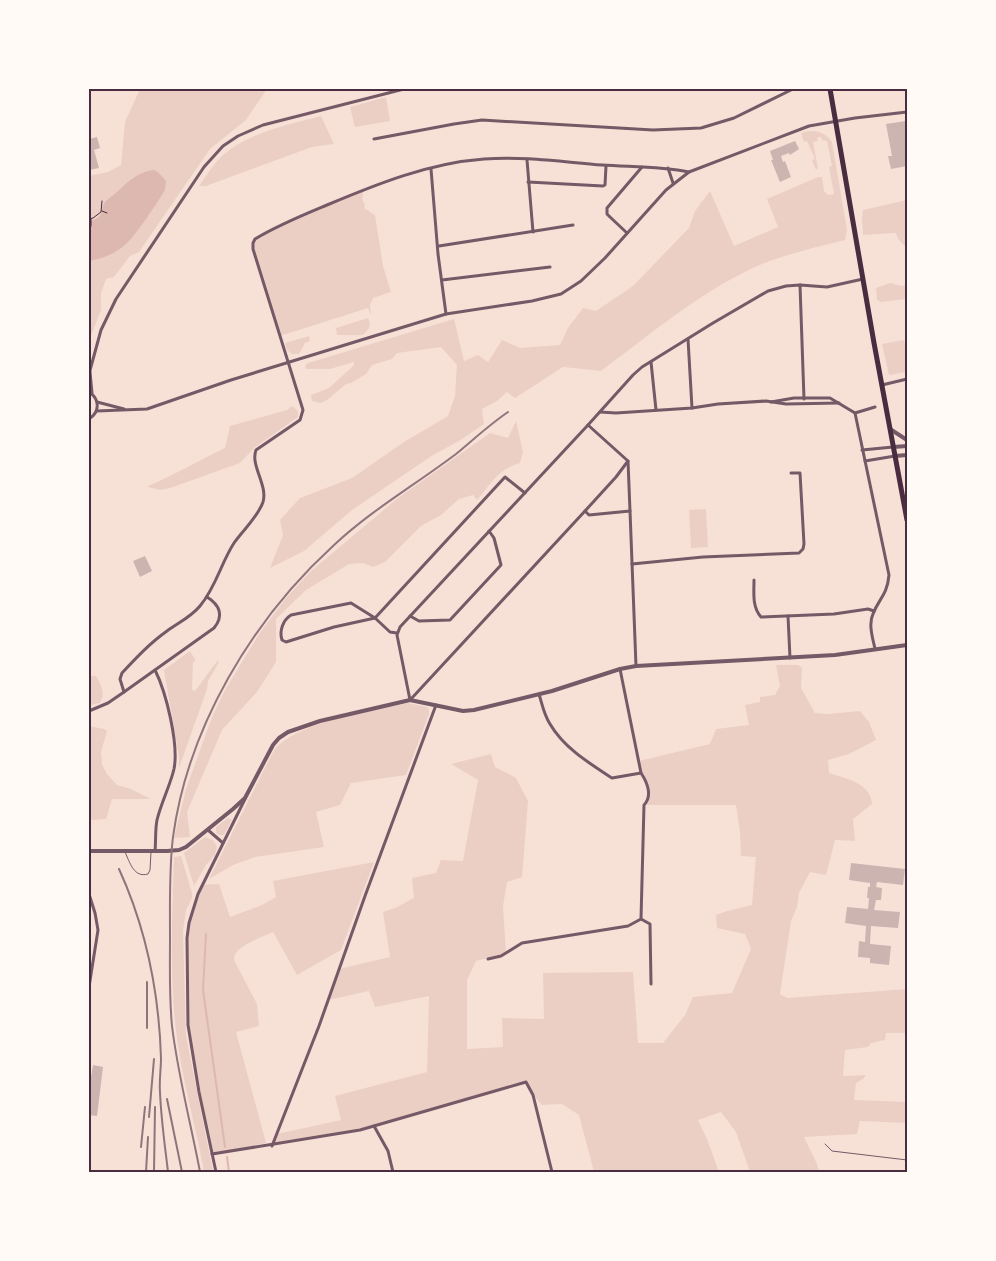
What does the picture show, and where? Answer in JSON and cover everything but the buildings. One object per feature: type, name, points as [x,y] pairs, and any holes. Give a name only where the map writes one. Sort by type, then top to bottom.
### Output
[{"type":"main road","points":[[830,89],[907,520]]},
{"type":"street","points":[[127,410],[97,402],[90,393],[90,366],[101,330],[120,293],[204,168],[223,146],[238,136],[263,125],[404,89]]},
{"type":"street","points":[[374,139],[482,120],[653,130],[700,128],[734,118],[793,89]]},
{"type":"street","points":[[96,411],[147,409],[289,362],[446,314],[532,301],[561,294],[581,281],[673,184],[689,172],[809,126],[907,112]]},
{"type":"street","points":[[124,692],[120,679],[122,672],[152,642],[191,616],[207,598],[227,555],[259,511],[264,501],[264,489],[255,458],[256,450],[300,420],[302,415],[303,410],[289,362],[253,249],[255,239],[295,218],[364,189],[411,173],[485,159],[668,168],[689,172]]},
{"type":"street","points":[[527,160],[532,232]]},
{"type":"street","points":[[528,182],[603,186],[605,184],[606,166]]},
{"type":"street","points":[[627,233],[607,214],[607,208],[643,167]]},
{"type":"street","points":[[668,168],[673,184]]},
{"type":"street","points":[[430,169],[446,314]]},
{"type":"street","points":[[439,246],[573,225]]},
{"type":"street","points":[[442,280],[550,267]]},
{"type":"street","points":[[410,700],[397,633],[400,627],[633,375],[760,295],[779,288],[800,285],[827,287],[863,279]]},
{"type":"street","points":[[800,285],[804,400]]},
{"type":"street","points":[[688,339],[692,408]]},
{"type":"street","points":[[651,362],[656,410]]},
{"type":"street","points":[[882,385],[907,379]]},
{"type":"street","points":[[600,412],[692,408],[718,404],[771,402],[787,399],[830,398],[854,412],[889,575],[885,593],[872,616],[871,626],[875,649]]},
{"type":"street","points":[[89,418],[96,411],[97,402]]},
{"type":"street","points":[[854,412],[875,407]]},
{"type":"street","points":[[588,425],[628,461],[636,666]]},
{"type":"street","points":[[890,429],[907,440]]},
{"type":"street","points":[[862,450],[907,446]]},
{"type":"street","points":[[864,461],[907,455]]},
{"type":"street","points":[[410,700],[616,477],[628,461]]},
{"type":"street","points":[[632,564],[690,558],[799,553],[803,549],[804,544],[800,473],[791,473]]},
{"type":"street","points":[[397,633],[390,632],[374,618],[356,604],[351,603],[291,615],[284,624],[281,637],[286,642],[374,618],[506,477],[525,493]]},
{"type":"street","points":[[584,511],[589,515],[630,511]]},
{"type":"street","points":[[410,616],[419,621],[450,620],[501,566],[494,538],[490,531]]},
{"type":"street","points":[[754,580],[756,612],[761,617],[834,614],[868,609],[874,611]]},
{"type":"street","points":[[89,711],[108,703],[214,628],[218,623],[220,615],[219,607],[207,598]]},
{"type":"street","points":[[788,616],[790,658]]},
{"type":"street","points":[[216,1172],[188,1025],[187,938],[189,923],[198,894],[245,798],[273,745],[279,738],[288,732],[320,721],[410,700],[466,711],[538,694],[620,669],[636,666],[834,655],[907,645]]},
{"type":"street","points":[[620,669],[642,773],[648,785],[648,800],[644,805],[641,919]]},
{"type":"street","points":[[153,852],[156,823],[174,769],[175,758],[171,727],[163,692],[155,670]]},
{"type":"street","points":[[538,694],[550,724],[564,744],[612,778],[642,773]]},
{"type":"street","points":[[272,1146],[319,1026],[364,896],[436,705]]},
{"type":"street","points":[[89,851],[153,852],[181,849],[208,830],[245,798]]},
{"type":"street","points":[[208,830],[223,844]]},
{"type":"street","points":[[89,894],[98,930],[89,988]]},
{"type":"street","points":[[488,959],[501,956],[522,943],[628,926],[641,919]]},
{"type":"street","points":[[641,919],[650,924],[651,984]]},
{"type":"street","points":[[212,1154],[272,1146],[374,1126],[526,1082],[533,1095],[552,1172]]},
{"type":"street","points":[[374,1126],[388,1151],[393,1172]]},
{"type":"lane","points":[[124,851],[136,873],[142,875],[148,874],[150,870],[153,852]]},
{"type":"lane","points":[[825,1144],[832,1151],[907,1160]]},
{"type":"path","points":[[91,226],[90,219],[97,216],[101,211],[102,202]]},
{"type":"path","points":[[101,211],[107,213]]},
{"type":"shaded area","points":[[140,89],[267,89],[246,120],[210,149],[139,252],[130,256],[114,277],[106,279],[101,293],[101,310],[89,341],[89,176],[108,172],[121,165],[125,122]]},
{"type":"shaded area","points":[[386,97],[390,121],[355,127],[350,107]]},
{"type":"shaded area","points":[[321,116],[334,144],[312,147],[206,186],[199,186],[223,155],[245,140],[269,130]]},
{"type":"shaded area","points":[[809,131],[822,133],[832,142],[847,230],[845,240],[775,259],[733,278],[674,316],[601,371],[563,367],[515,398],[507,392],[497,401],[482,409],[484,424],[459,441],[433,455],[352,510],[304,551],[270,568],[283,535],[280,520],[300,498],[352,478],[404,442],[448,416],[455,396],[457,365],[441,347],[397,353],[392,359],[372,365],[366,374],[346,384],[321,403],[312,401],[311,395],[329,388],[354,365],[354,362],[330,369],[306,369],[305,366],[308,363],[454,319],[464,361],[478,355],[488,362],[502,340],[520,348],[560,345],[568,328],[583,308],[596,311],[633,286],[689,228],[695,211],[710,191],[734,246],[778,227],[767,199],[818,177],[822,177],[824,191],[828,195],[834,194],[829,167],[832,166],[827,141],[822,140],[821,137],[817,138],[818,141],[813,142],[818,168],[816,170],[812,160],[815,159],[807,141],[804,142],[801,133]]},
{"type":"shaded area","points":[[154,170],[166,181],[165,190],[146,219],[128,242],[116,252],[89,261],[89,221],[100,216],[105,202],[129,181],[138,175]]},
{"type":"shaded area","points":[[364,189],[362,200],[365,204],[364,208],[375,215],[383,266],[391,292],[373,298],[370,305],[371,316],[368,308],[280,336],[253,249],[255,239],[295,218]]},
{"type":"shaded area","points":[[907,200],[907,248],[898,239],[896,233],[863,235],[863,210]]},
{"type":"shaded area","points":[[890,283],[902,286],[907,284],[907,301],[906,299],[881,302],[877,300],[876,288]]},
{"type":"shaded area","points":[[368,318],[369,328],[362,335],[337,335],[336,328]]},
{"type":"shaded area","points":[[309,336],[310,341],[305,343],[299,354],[292,354],[287,350],[285,343]]},
{"type":"shaded area","points":[[904,340],[907,353],[907,372],[889,375],[882,344]]},
{"type":"shaded area","points":[[292,406],[298,411],[298,417],[254,448],[240,463],[170,488],[160,490],[148,487],[225,448],[230,426],[287,410]]},
{"type":"shaded area","points":[[516,421],[523,452],[520,463],[500,473],[477,500],[473,495],[459,499],[441,515],[421,526],[385,562],[373,567],[363,563],[349,564],[306,590],[276,619],[276,662],[257,692],[222,730],[187,812],[190,837],[174,838],[186,789],[212,717],[225,690],[259,634],[286,598],[311,571],[398,498],[490,433],[508,438]]},
{"type":"shaded area","points":[[706,509],[708,547],[691,548],[689,510]]},
{"type":"shaded area","points":[[190,651],[196,661],[193,662],[192,690],[195,691],[218,660],[219,662],[208,681],[207,689],[179,768],[179,757],[164,670]]},
{"type":"shaded area","points":[[776,665],[798,665],[802,668],[801,688],[815,713],[828,714],[860,711],[869,722],[876,740],[849,754],[828,760],[829,773],[849,779],[862,786],[871,797],[872,804],[853,819],[855,841],[835,840],[826,875],[810,872],[799,893],[797,907],[791,921],[780,994],[787,998],[907,989],[907,1033],[886,1033],[885,1040],[871,1043],[868,1047],[845,1050],[843,1076],[866,1075],[856,1083],[854,1100],[907,1102],[907,1123],[860,1121],[857,1134],[804,1137],[819,1172],[750,1172],[736,1132],[721,1112],[698,1120],[719,1172],[594,1172],[579,1115],[562,1104],[542,1105],[525,1082],[360,1130],[272,1146],[277,1134],[341,1120],[335,1096],[427,1072],[429,996],[375,1007],[369,991],[328,1000],[339,969],[390,957],[383,912],[414,898],[412,878],[436,873],[441,860],[463,861],[478,780],[451,764],[491,754],[495,767],[516,778],[528,801],[522,877],[507,882],[503,906],[506,953],[476,961],[467,980],[467,1049],[503,1047],[502,1018],[544,1019],[543,973],[633,972],[638,1043],[663,1043],[685,1015],[693,997],[732,993],[751,949],[745,934],[717,928],[716,915],[752,905],[756,857],[741,856],[736,805],[644,805],[647,803],[648,785],[641,773],[639,761],[710,744],[716,729],[749,725],[745,705],[760,702],[760,697],[775,695],[780,686]]},
{"type":"shaded area","points":[[92,676],[96,676],[98,679],[103,696],[100,703],[90,705],[89,679]]},
{"type":"shaded area","points":[[408,703],[427,707],[429,714],[406,775],[351,783],[340,805],[316,812],[324,847],[255,857],[233,865],[209,879],[273,752],[283,742],[297,733],[335,719]]},
{"type":"shaded area","points":[[89,726],[107,731],[101,752],[102,764],[107,774],[117,785],[131,789],[151,799],[112,799],[106,819],[93,820],[89,818]]},
{"type":"shaded area","points":[[228,818],[232,820],[224,835],[219,835],[216,833],[216,827]]},
{"type":"shaded area","points":[[205,837],[213,840],[217,847],[215,855],[206,865],[194,886],[184,853]]},
{"type":"shaded area","points":[[181,856],[192,893],[192,898],[186,910],[183,931],[186,1036],[213,1172],[204,1172],[184,1079],[175,1022],[172,960],[174,857]]},
{"type":"shaded area","points":[[374,862],[341,950],[297,975],[273,932],[249,943],[235,955],[234,960],[257,1004],[259,1026],[236,1032],[266,1143],[212,1154],[188,1025],[187,968],[189,923],[201,885],[219,884],[230,917],[262,905],[276,897],[273,881]]},
{"type":"waterway","points":[[206,934],[203,990],[225,1147]]},
{"type":"waterway","points":[[227,1157],[229,1172]]},
{"type":"railway","points":[[200,1172],[181,1082],[172,1026],[170,1004],[170,886],[173,837],[181,796],[193,756],[209,716],[228,678],[251,642],[276,607],[303,575],[362,521],[456,454],[508,412]]},
{"type":"railway","points":[[119,869],[137,914],[154,985],[160,1034],[161,1112],[168,1172]]},
{"type":"railway","points":[[147,982],[147,1028]]},
{"type":"railway","points":[[149,1117],[154,1059]]},
{"type":"railway","points":[[167,1099],[182,1172]]},
{"type":"railway","points":[[141,1147],[145,1107]]},
{"type":"railway","points":[[154,1172],[155,1107]]},
{"type":"railway","points":[[146,1172],[148,1137]]}]
